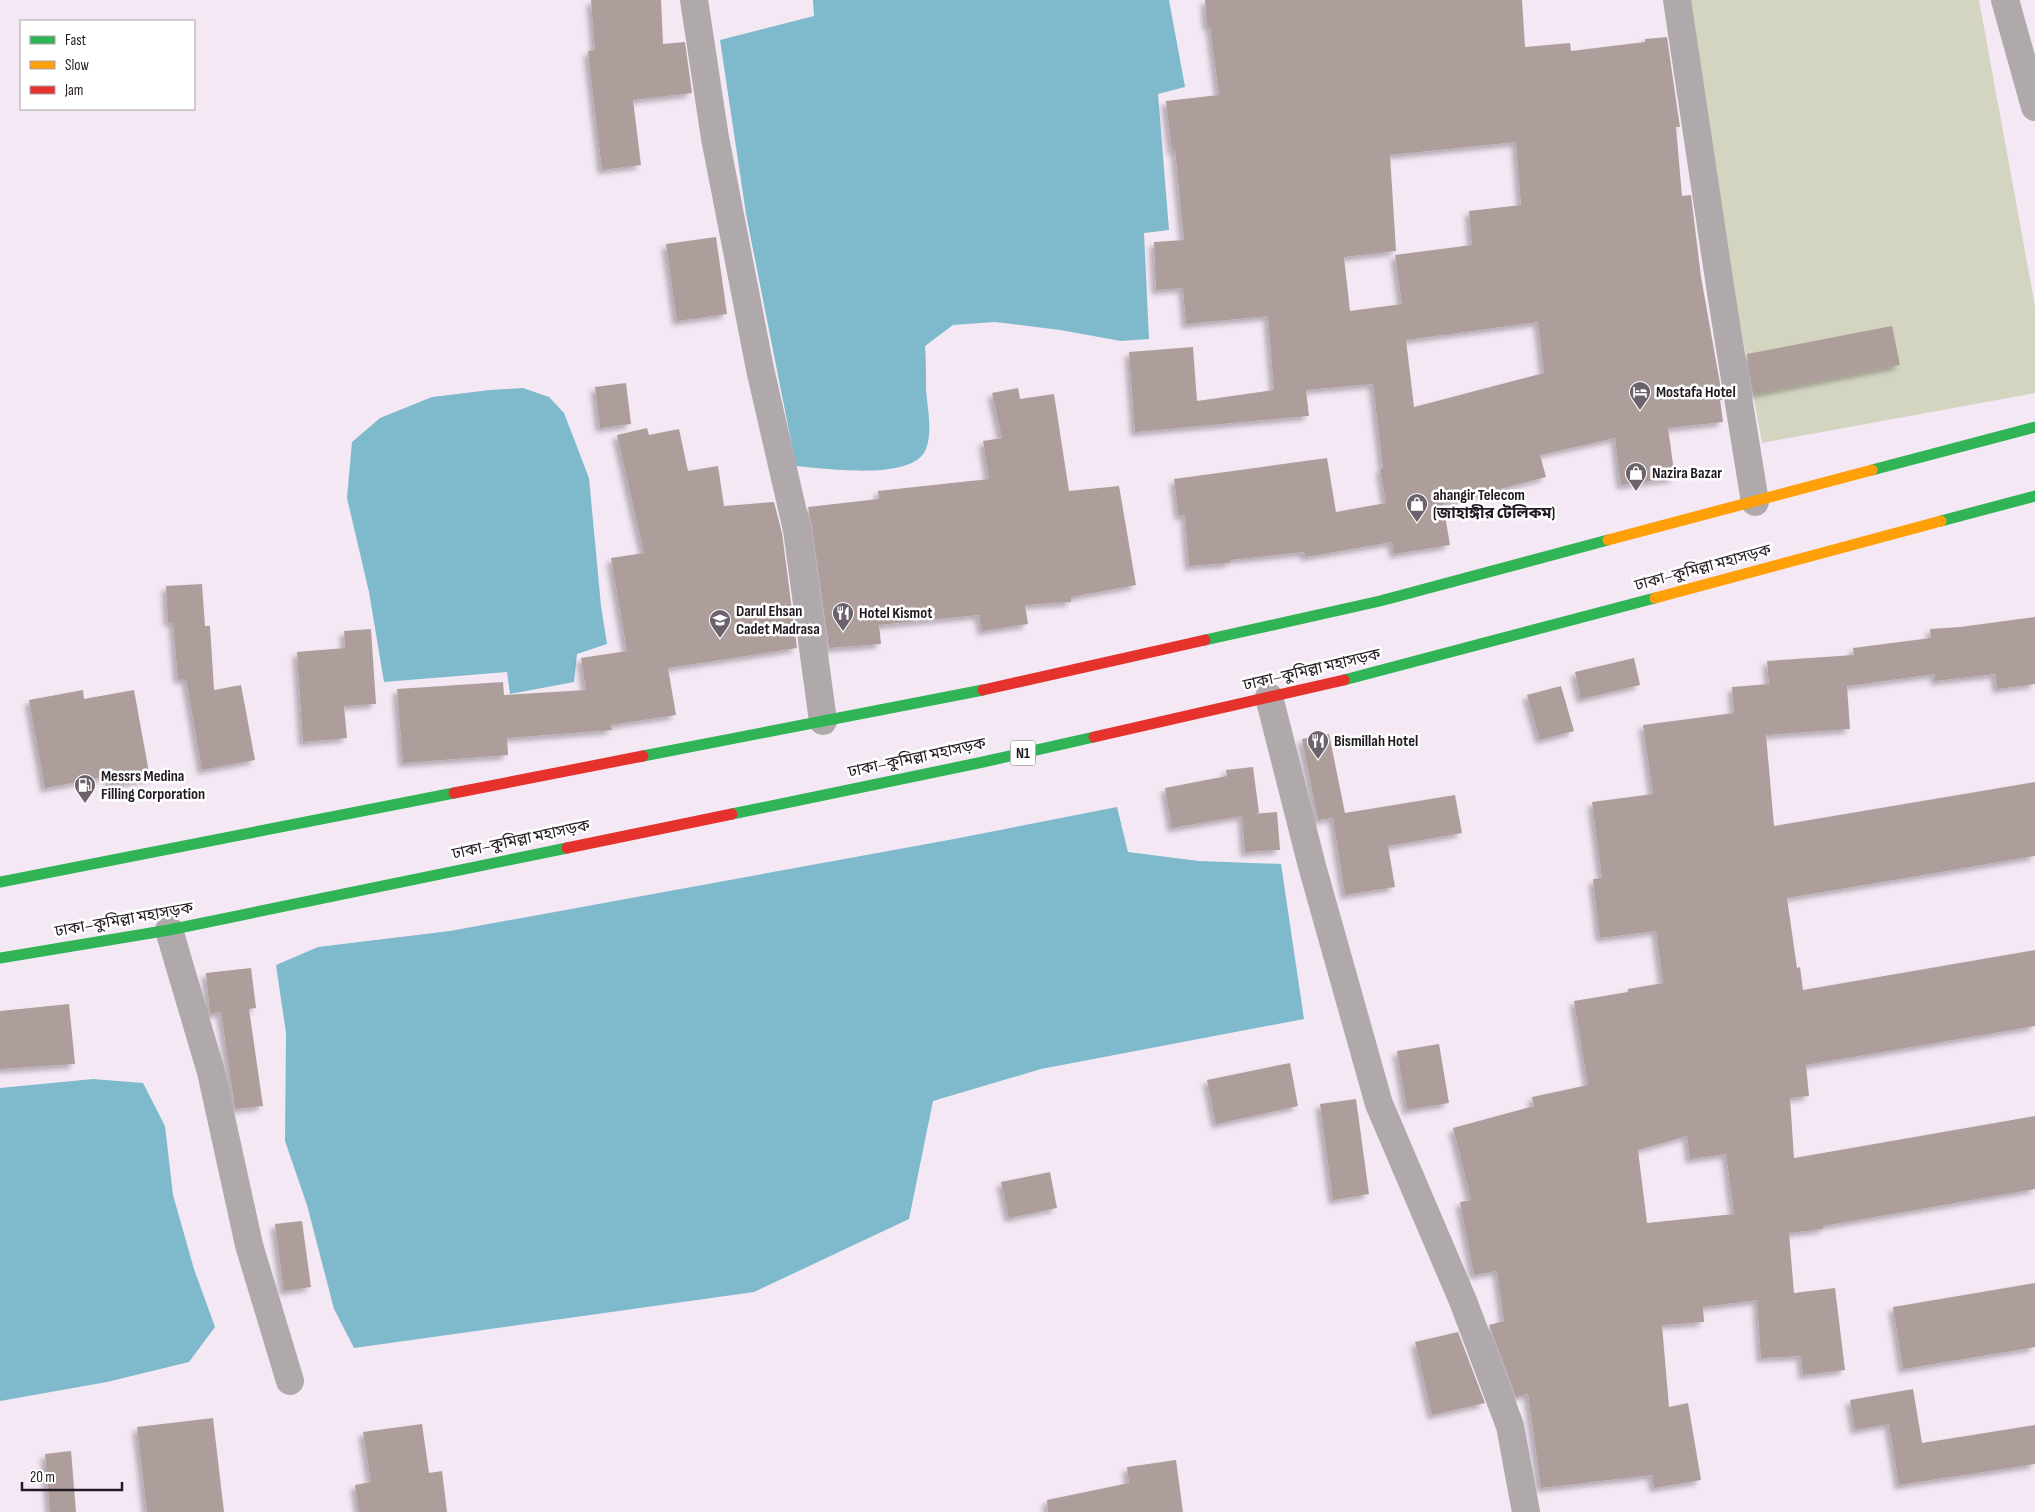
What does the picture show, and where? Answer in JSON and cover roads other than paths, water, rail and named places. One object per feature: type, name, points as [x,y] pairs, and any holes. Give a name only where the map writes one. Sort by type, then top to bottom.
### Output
[{"type":"highway","points":[[0,882],[996,687],[1380,601],[2035,427]]},
{"type":"highway","name":"ঢাকা–কুমিল্লা মহাসড়ক","points":[[0,958],[169,930],[983,762],[1392,668],[2035,496]]},
{"type":"street","points":[[694,0],[715,138],[760,369],[797,530],[823,721]]},
{"type":"street","points":[[1677,0],[1722,300],[1755,502]]},
{"type":"street","points":[[2005,0],[2035,107]]},
{"type":"street","points":[[1269,697],[1312,866],[1379,1104],[1463,1301],[1510,1426],[1526,1512]]},
{"type":"street","points":[[169,930],[211,1072],[249,1245],[290,1381]]},
{"type":"water","points":[[813,0],[1169,0],[1185,87],[1158,94],[1169,230],[1144,233],[1149,339],[1121,341],[1060,330],[995,322],[953,325],[925,346],[929,434],[926,449],[918,459],[904,466],[866,471],[796,466],[746,214],[720,40],[814,16]]},
{"type":"water","points":[[523,388],[549,397],[564,413],[589,478],[601,606],[607,644],[577,654],[574,682],[510,694],[507,672],[384,682],[369,592],[347,498],[352,442],[380,418],[432,397]]},
{"type":"water","points":[[1117,807],[1128,852],[1199,861],[1281,864],[1304,1019],[1041,1069],[933,1101],[909,1219],[754,1292],[354,1348],[334,1309],[307,1205],[285,1141],[286,1033],[276,965],[318,947],[450,931],[954,839]]},
{"type":"water","points":[[93,1079],[143,1083],[165,1126],[173,1195],[194,1269],[215,1327],[189,1362],[107,1382],[0,1401],[0,1088]]},
{"type":"place","name":"Mostafa Hotel","points":[[1640,411]]},
{"type":"place","name":"Nazira Bazar","points":[[1636,492]]},
{"type":"place","name":"ahangir Telecom (জাহাঙ্গীর টেলিকম)","points":[[1417,523]]},
{"type":"place","name":"Hotel Kismot","points":[[843,632]]},
{"type":"place","name":"Darul Ehsan Cadet Madrasa","points":[[720,639]]},
{"type":"place","name":"Bismillah Hotel","points":[[1318,760]]},
{"type":"place","name":"Messrs Medina Filling Corporation","points":[[85,804]]}]
